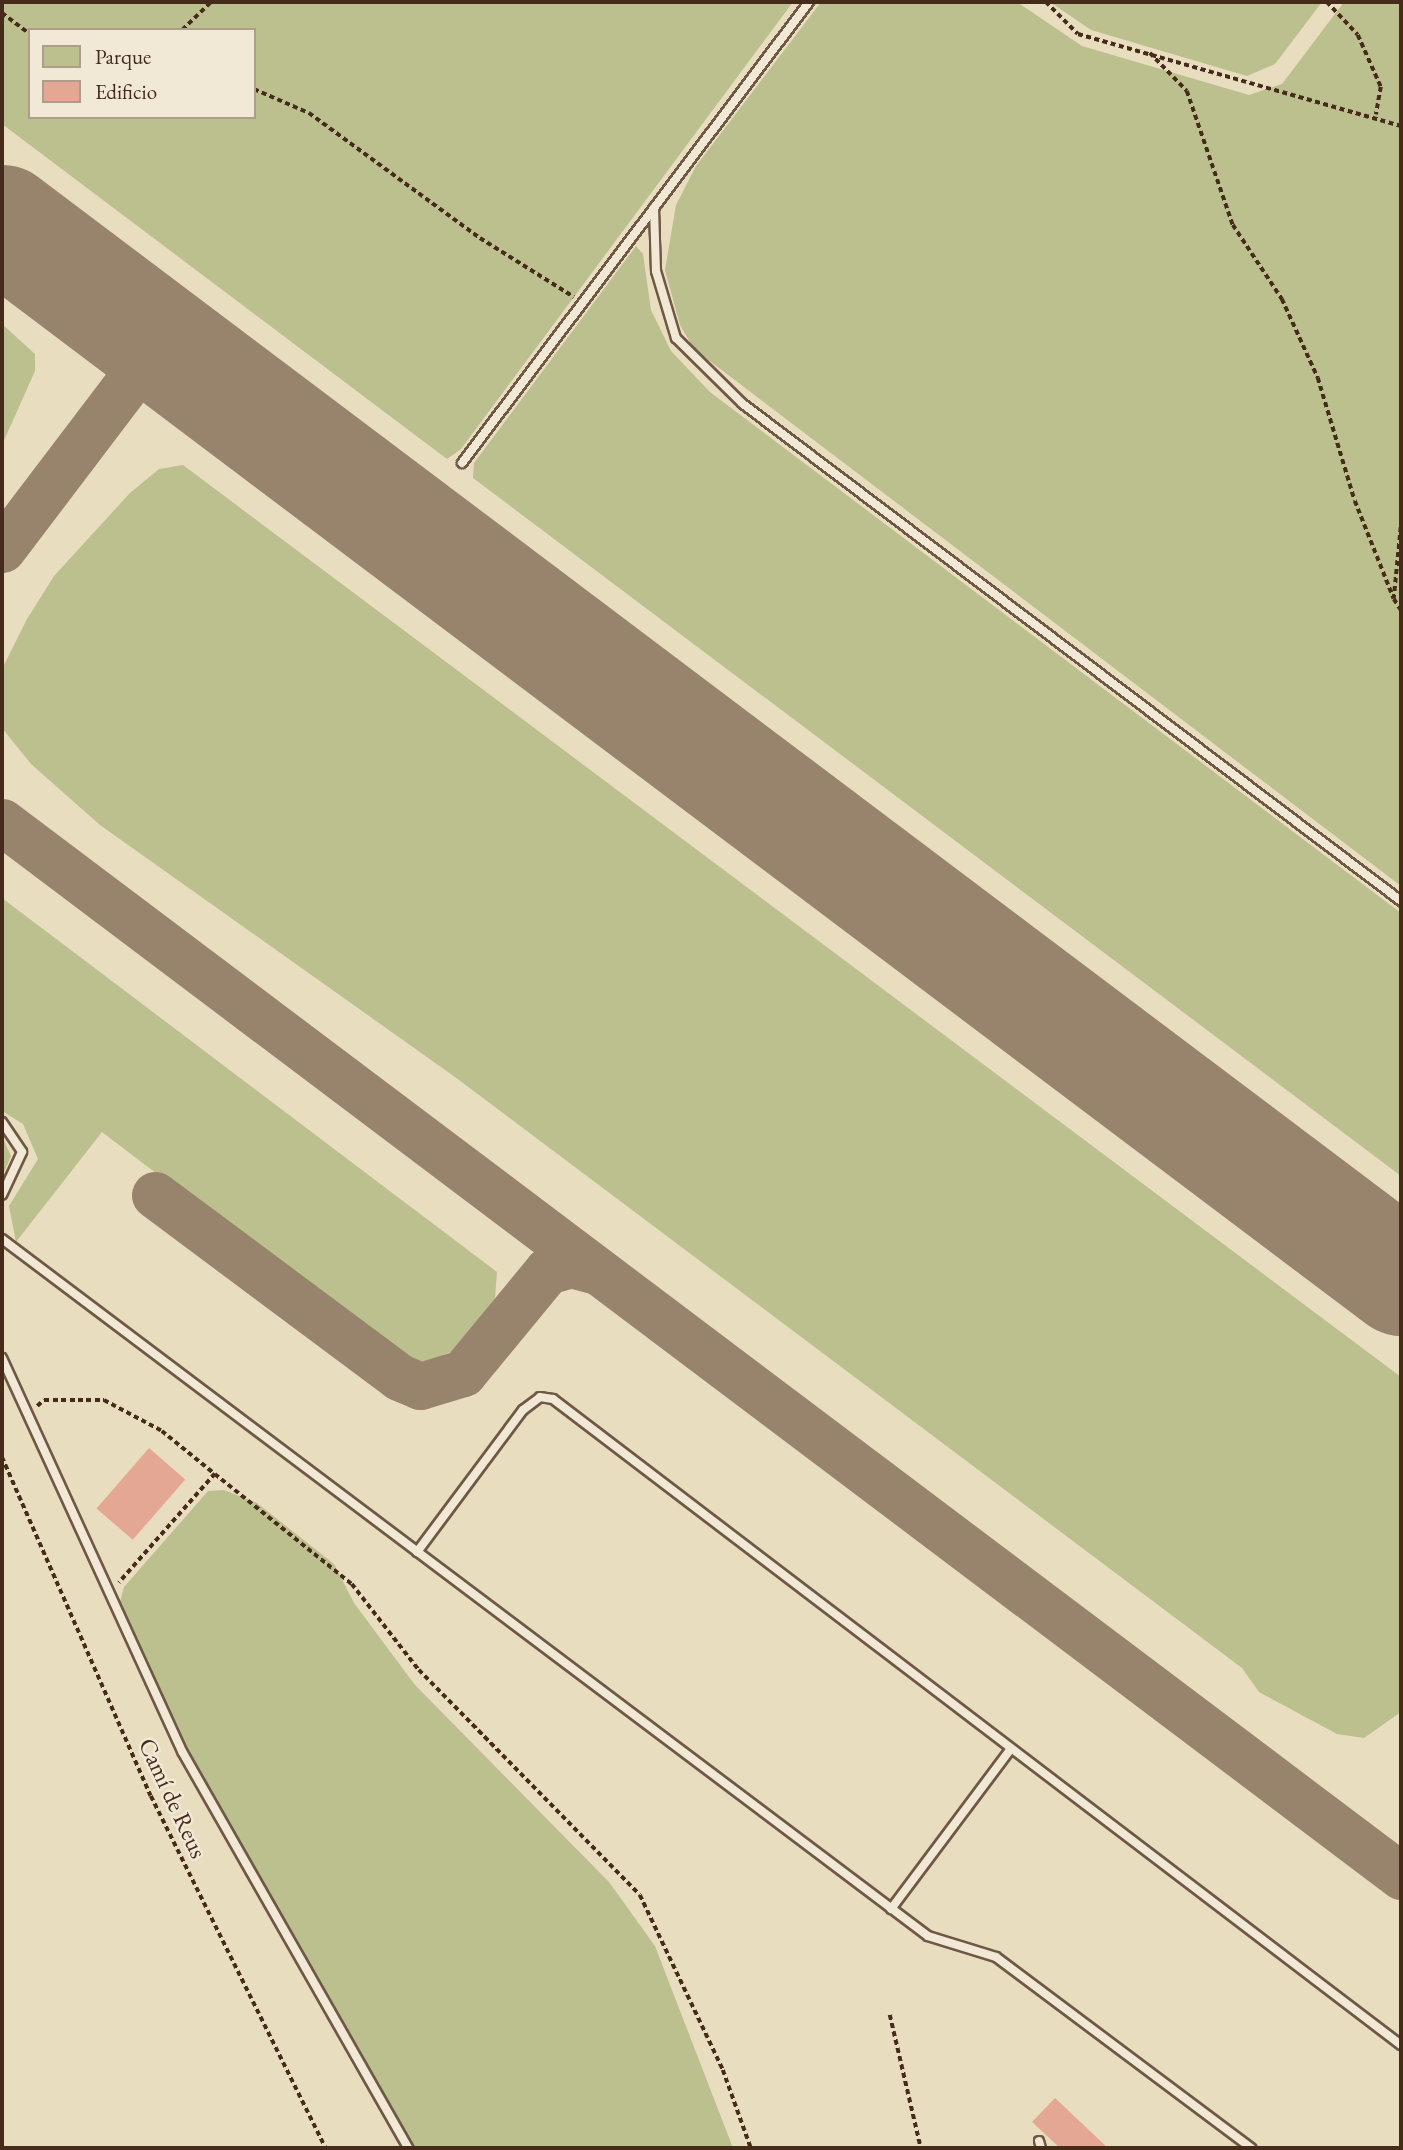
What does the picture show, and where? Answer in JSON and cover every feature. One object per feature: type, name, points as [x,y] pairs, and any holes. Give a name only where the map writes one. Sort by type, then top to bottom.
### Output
[{"type":"lane","points":[[462,463],[809,2]]},
{"type":"lane","points":[[654,208],[656,271],[676,338],[743,404],[1401,901]]},
{"type":"lane","points":[[2,1122],[22,1152],[2,1195]]},
{"type":"lane","points":[[2,1239],[928,1936],[996,1957],[1251,2148]]},
{"type":"lane","points":[[2,1357],[25,1417],[183,1753],[408,2148]]},
{"type":"lane","points":[[417,1552],[523,1410],[540,1397],[553,1399],[1009,1751],[1401,2045]]},
{"type":"lane","points":[[891,1909],[1009,1751]]},
{"type":"path","points":[[184,28],[211,2]]},
{"type":"path","points":[[1046,2],[1078,34],[1376,116],[1401,126]]},
{"type":"path","points":[[1327,2],[1358,35],[1381,87],[1376,116]]},
{"type":"path","points":[[2,13],[28,32]]},
{"type":"path","points":[[1150,54],[1186,91],[1233,225],[1282,299],[1318,378],[1355,501],[1394,599],[1401,610]]},
{"type":"path","points":[[256,90],[309,113],[480,238],[583,303]]},
{"type":"path","points":[[1394,599],[1401,527]]},
{"type":"path","points":[[25,1417],[44,1400],[104,1401],[162,1431],[352,1584],[419,1670],[640,1895],[723,2070],[751,2148]]},
{"type":"path","name":"Camí de Reus","points":[[2,1457],[151,1796],[326,2148]]},
{"type":"path","points":[[109,1596],[215,1474]]},
{"type":"path","points":[[890,2015],[921,2148]]},
{"type":"green space","points":[[2,2],[793,2],[461,449],[447,459],[2,124]]},
{"type":"green space","points":[[821,2],[1017,2],[1082,46],[1249,95],[1282,84],[1344,2],[1401,2],[1401,886],[694,349],[680,325],[665,270],[676,205],[696,166]]},
{"type":"green space","points":[[1050,2],[1322,2],[1275,64],[1247,76],[1091,30]]},
{"type":"green space","points":[[636,246],[643,254],[651,310],[671,351],[710,392],[1401,913],[1401,1176],[473,478],[474,463]]},
{"type":"green space","points":[[2,324],[35,354],[35,371],[2,445]]},
{"type":"green space","points":[[183,465],[1401,1377],[1401,1712],[1364,1738],[1337,1734],[1259,1692],[1242,1668],[455,1077],[100,825],[31,764],[2,728],[2,669],[27,619],[54,576],[130,493],[159,469]]},
{"type":"green space","points":[[2,898],[497,1272],[495,1298],[455,1350],[428,1362],[399,1358],[102,1132],[16,1242],[9,1206],[38,1159],[23,1124],[2,1111]]},
{"type":"green space","points":[[2,1136],[11,1156],[2,1177]]},
{"type":"green space","points":[[224,1490],[257,1503],[334,1564],[354,1603],[415,1685],[609,1882],[655,1946],[733,2148],[412,2148],[128,1642],[119,1606],[124,1587],[208,1491]]},
{"type":"building","points":[[149,1448],[185,1479],[133,1540],[97,1508]]},
{"type":"building","points":[[1055,2098],[1108,2148],[1060,2148],[1032,2122]]},
{"type":"taxiway","points":[[2,549],[159,342]]},
{"type":"taxiway","points":[[2,822],[1401,1876]]},
{"type":"taxiway","points":[[155,1195],[399,1377],[420,1386],[463,1373],[547,1271],[571,1264],[597,1271]]},
{"type":"runway","points":[[2,223],[1401,1277]]}]
